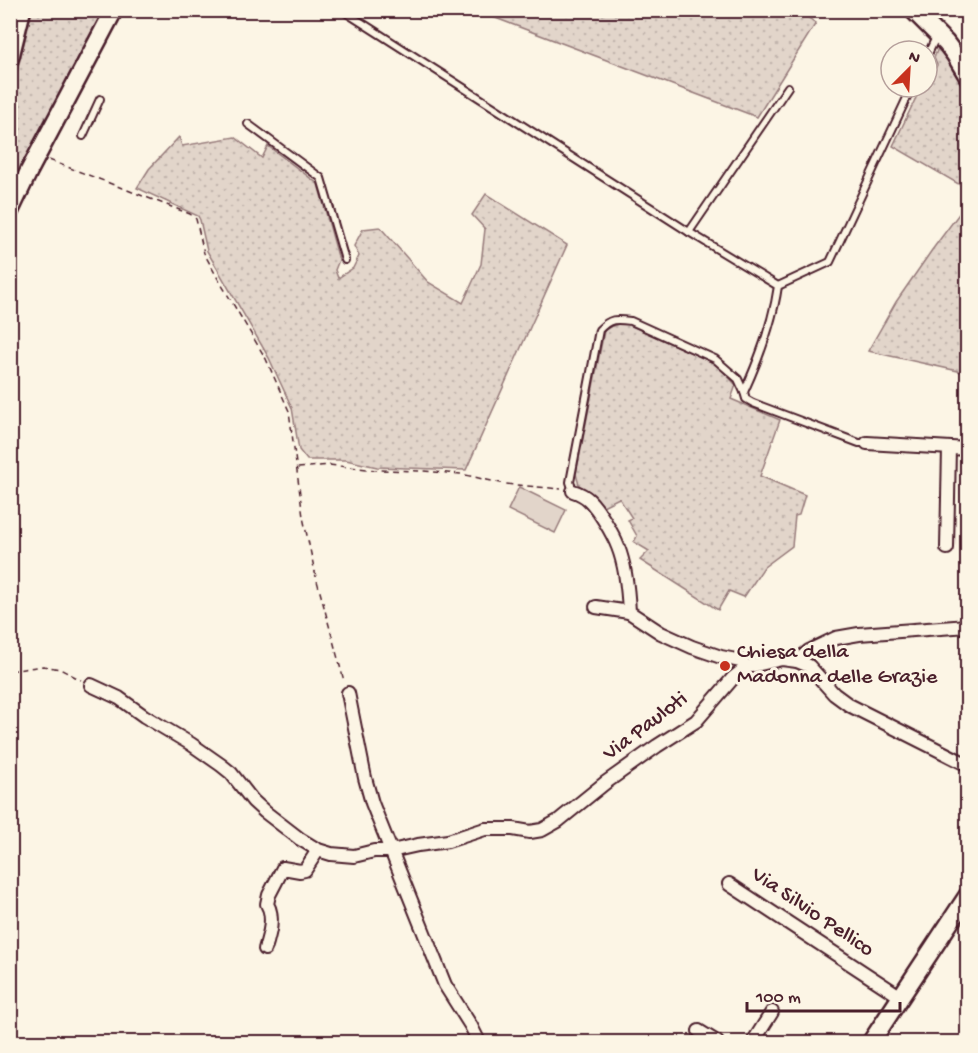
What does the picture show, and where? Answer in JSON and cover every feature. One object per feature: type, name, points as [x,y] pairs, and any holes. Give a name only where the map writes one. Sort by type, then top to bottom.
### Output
[{"type":"main road","points":[[10,58],[22,10]]},
{"type":"main road","points":[[10,212],[114,10]]},
{"type":"main road","points":[[913,10],[938,34],[955,55],[968,77]]},
{"type":"main road","points":[[10,192],[37,156]]},
{"type":"main road","points":[[871,1042],[968,895]]},
{"type":"street","points":[[867,443],[968,449]]},
{"type":"street","points":[[947,548],[949,448]]},
{"type":"street","points":[[573,491],[588,498],[618,547],[623,563],[630,612]]},
{"type":"street","points":[[596,607],[630,612],[661,633],[692,647],[741,661],[747,667],[783,659],[809,666],[834,694],[849,705],[968,765]]},
{"type":"street","points":[[797,661],[809,651],[836,638],[859,634],[968,626]]},
{"type":"street","name":"Via Pauloti","points":[[318,850],[331,854],[354,856],[448,841],[485,829],[513,829],[530,832],[542,830],[558,821],[605,783],[657,746],[696,721],[727,685],[747,667]]},
{"type":"street","points":[[91,685],[119,698],[221,765],[231,773],[253,801],[265,812],[318,850],[305,870],[283,868],[267,904],[271,917],[265,949]]},
{"type":"street","points":[[348,693],[372,803],[445,985],[479,1042]]},
{"type":"street","name":"Via Silvio Pellico","points":[[729,884],[901,998]]},
{"type":"street","points":[[753,1042],[772,1012]]},
{"type":"street","points":[[699,1031],[717,1042]]},
{"type":"lane","points":[[342,10],[689,232],[778,286]]},
{"type":"lane","points":[[936,39],[938,34]]},
{"type":"lane","points":[[689,232],[788,87]]},
{"type":"lane","points":[[83,136],[100,99]]},
{"type":"lane","points":[[778,286],[830,262],[906,99]]},
{"type":"lane","points":[[248,124],[321,178],[345,260]]},
{"type":"lane","points":[[744,392],[763,345],[778,286]]},
{"type":"lane","points":[[573,491],[570,482],[600,330],[606,323],[616,319],[631,321],[715,359],[738,379],[746,399],[753,403],[859,443],[867,443]]},
{"type":"path","points":[[37,156],[190,214],[196,219],[204,253],[266,359],[289,411],[303,517],[316,578],[348,693]]},
{"type":"path","points":[[297,468],[329,465],[461,474],[505,484],[573,491]]},
{"type":"path","points":[[10,671],[43,666],[60,669],[91,685]]},
{"type":"shaded area","points":[[32,11],[104,11],[52,117],[11,188],[11,96]]},
{"type":"shaded area","points":[[477,11],[798,11],[816,23],[757,117]]},
{"type":"shaded area","points":[[939,49],[952,62],[967,89],[967,189],[893,146],[915,99],[939,99]]},
{"type":"shaded area","points":[[179,137],[182,146],[235,137],[262,158],[268,146],[318,184],[339,260],[335,270],[338,278],[353,268],[359,256],[354,246],[363,229],[380,227],[428,282],[463,303],[481,264],[485,229],[472,215],[486,194],[567,245],[466,470],[377,467],[346,460],[307,460],[299,450],[292,408],[269,358],[207,251],[198,216],[137,188],[149,169]]},
{"type":"shaded area","points":[[967,203],[967,373],[868,351],[896,302]]},
{"type":"shaded area","points":[[618,324],[627,324],[712,362],[736,385],[731,399],[780,420],[760,476],[805,495],[799,515],[795,516],[792,546],[764,567],[744,597],[729,591],[718,610],[640,560],[649,551],[634,542],[637,536],[628,520],[632,518],[619,498],[601,507],[592,494],[579,485],[576,474],[604,331]]},
{"type":"shaded area","points":[[519,487],[566,510],[555,533],[508,510]]},
{"type":"place","name":"Chiesa della Madonna delle Grazie","points":[[725,666]]}]
